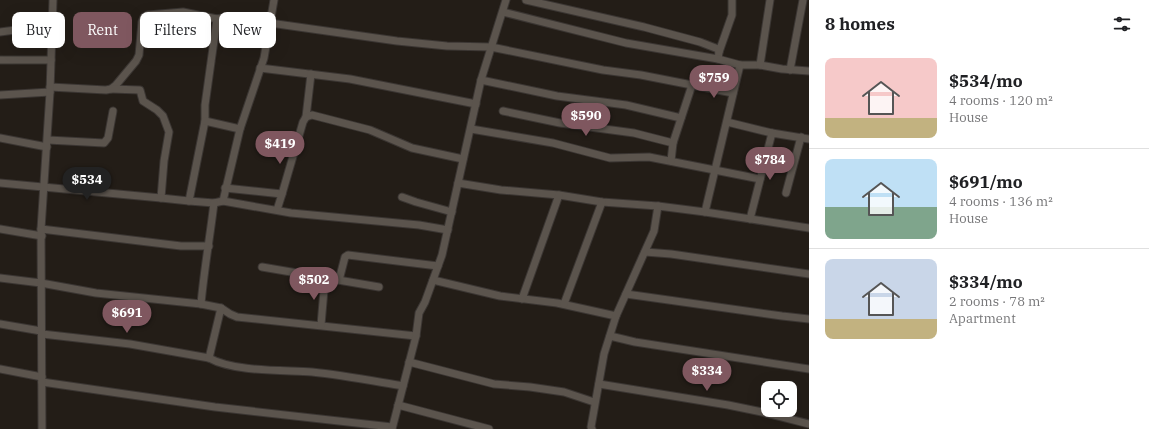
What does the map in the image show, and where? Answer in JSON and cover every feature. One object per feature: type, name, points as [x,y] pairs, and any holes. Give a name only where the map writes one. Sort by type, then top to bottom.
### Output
[{"type":"street","points":[[53,0],[53,12]]},
{"type":"street","points":[[272,12],[274,0]]},
{"type":"street","points":[[0,368],[42,380],[215,407],[392,428],[416,336],[419,313],[425,302],[438,266],[448,230],[481,80],[506,0]]},
{"type":"street","points":[[526,0],[636,25],[693,40],[718,49],[719,56]]},
{"type":"street","points":[[719,56],[732,15],[732,0]]},
{"type":"street","points":[[760,65],[770,0]]},
{"type":"street","points":[[790,70],[803,0]]},
{"type":"street","points":[[111,89],[136,61],[139,55],[142,22],[144,17],[148,15],[183,12],[217,19],[205,105],[205,121],[189,201]]},
{"type":"street","points":[[503,12],[626,43],[719,56],[740,65],[760,65],[790,70],[809,71]]},
{"type":"street","points":[[276,24],[397,41],[447,46],[491,47],[603,70],[647,76],[733,94]]},
{"type":"street","points":[[0,32],[12,30]]},
{"type":"street","points":[[42,429],[42,232],[52,48]]},
{"type":"street","points":[[223,201],[240,129],[265,48]]},
{"type":"street","points":[[0,60],[52,60]]},
{"type":"street","points":[[705,212],[740,65]]},
{"type":"street","points":[[260,68],[350,79],[476,104]]},
{"type":"street","points":[[277,210],[306,118],[311,74]]},
{"type":"street","points":[[481,80],[557,96],[626,105],[681,118]]},
{"type":"street","points":[[671,161],[673,143],[692,85]]},
{"type":"street","points":[[0,95],[50,89],[140,90],[143,101],[163,116],[169,132],[164,161],[161,198]]},
{"type":"street","points":[[0,138],[47,144],[104,143],[108,138],[113,111]]},
{"type":"street","points":[[503,111],[560,123],[634,134],[673,143]]},
{"type":"street","points":[[306,118],[315,115],[370,130],[412,148],[463,159]]},
{"type":"street","points":[[205,121],[240,129]]},
{"type":"street","points":[[727,122],[772,133],[809,139]]},
{"type":"street","points":[[471,129],[553,144],[610,158],[649,157],[760,179]]},
{"type":"street","points":[[750,220],[772,133]]},
{"type":"street","points":[[786,193],[801,137]]},
{"type":"street","points":[[0,183],[189,201],[214,203],[223,201],[298,214],[419,225],[448,230]]},
{"type":"street","points":[[458,183],[501,190],[602,202],[658,206],[705,212],[809,228]]},
{"type":"street","points":[[225,188],[282,194]]},
{"type":"street","points":[[522,299],[559,196]]},
{"type":"street","points":[[402,197],[452,212]]},
{"type":"street","points":[[564,304],[602,202]]},
{"type":"street","points":[[201,304],[214,203]]},
{"type":"street","points":[[592,429],[590,427],[594,402],[599,384],[604,354],[616,316],[654,231],[658,206]]},
{"type":"street","points":[[0,229],[181,246],[209,246]]},
{"type":"street","points":[[645,252],[671,254],[809,274]]},
{"type":"street","points":[[339,280],[345,257],[348,255],[438,266]]},
{"type":"street","points":[[262,267],[379,287]]},
{"type":"street","points":[[0,278],[41,283],[91,293],[201,304],[221,308],[237,317],[416,336]]},
{"type":"street","points":[[321,326],[325,278]]},
{"type":"street","points":[[433,280],[500,296],[564,304],[616,316]]},
{"type":"street","points":[[626,294],[809,319]]},
{"type":"street","points":[[209,358],[221,308]]},
{"type":"street","points":[[0,324],[42,333],[130,344],[209,358],[217,362],[238,367],[324,374],[403,386]]},
{"type":"street","points":[[610,336],[636,342],[809,368]]},
{"type":"street","points":[[409,362],[494,384],[564,392],[594,402]]},
{"type":"street","points":[[599,384],[735,406],[809,424]]},
{"type":"street","points":[[398,405],[489,429]]}]
